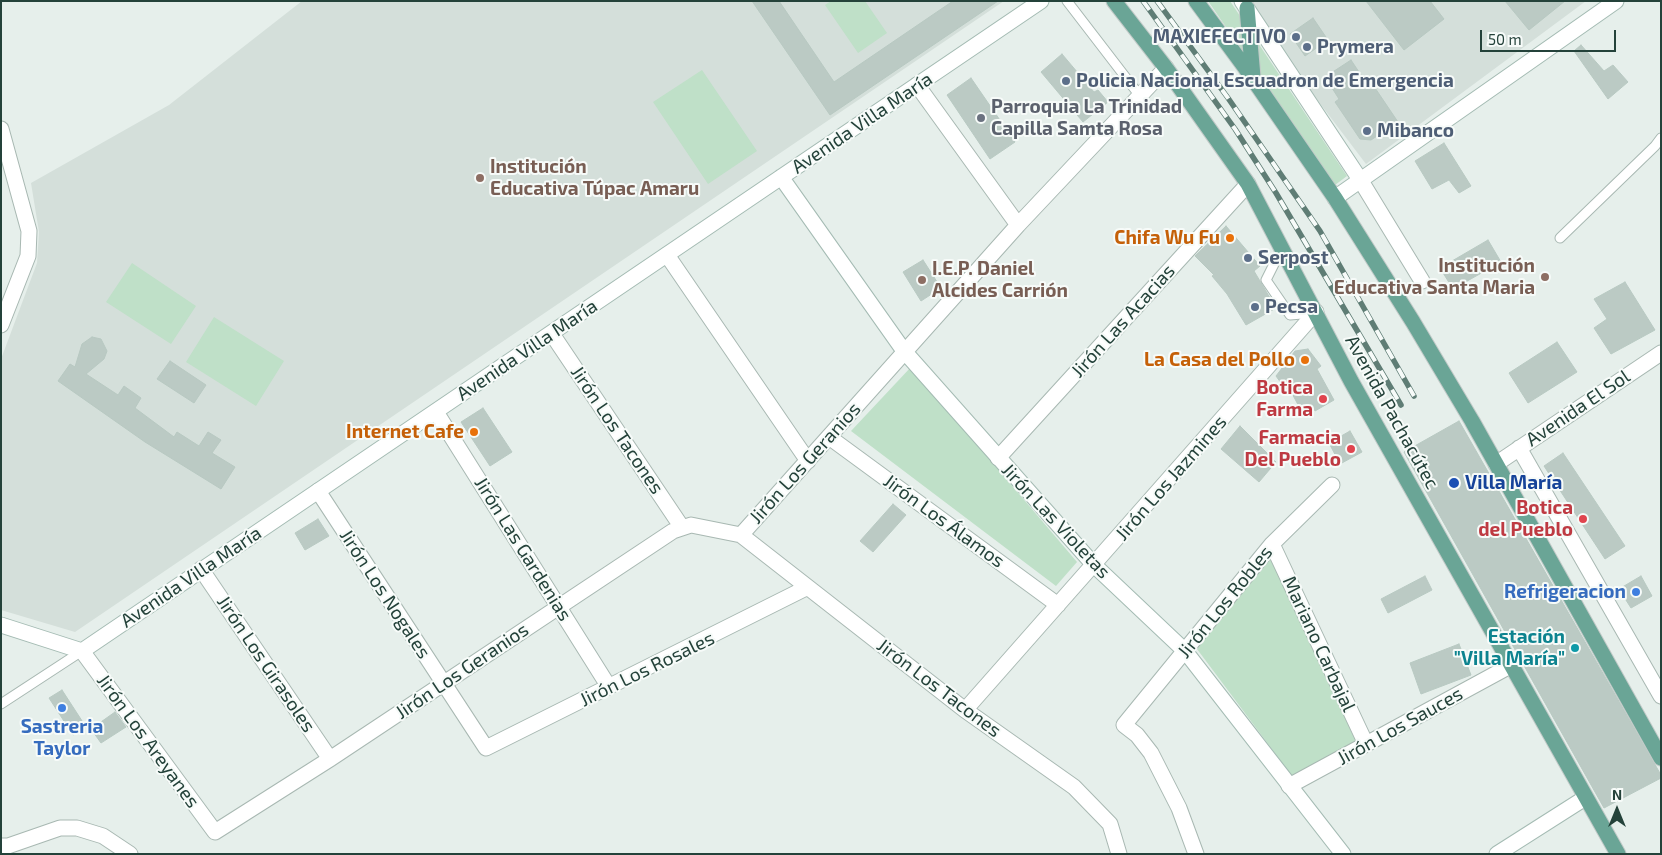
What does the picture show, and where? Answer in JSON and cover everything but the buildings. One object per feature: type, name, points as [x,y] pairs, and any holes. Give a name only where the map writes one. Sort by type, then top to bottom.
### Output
[{"type":"main road","name":"Avenida Pachacútec","points":[[1114,1],[1166,68],[1248,184],[1351,381],[1510,666],[1618,854]]},
{"type":"main road","points":[[1196,1],[1253,78],[1335,198],[1423,339],[1496,464],[1661,758]]},
{"type":"main road","points":[[1245,5],[1253,78]]},
{"type":"street","name":"Avenida Villa María","points":[[82,651],[1041,1]]},
{"type":"street","points":[[1335,198],[1616,1]]},
{"type":"street","points":[[1245,5],[1361,181],[1422,281]]},
{"type":"street","name":"Jirón Los Geranios","points":[[215,832],[330,759],[681,526],[700,526],[741,535],[1018,225],[1166,68]]},
{"type":"street","points":[[917,85],[1018,225]]},
{"type":"street","points":[[1,129],[6,159],[29,231],[28,256],[1,325]]},
{"type":"street","name":"Jirón Las Violetas","points":[[781,177],[904,351],[1094,565],[1185,651],[1343,854]]},
{"type":"street","name":"Jirón Las Acacias","points":[[998,458],[1248,184]]},
{"type":"street","points":[[667,255],[808,461]]},
{"type":"street","name":"Jirón Los Jazmines","points":[[965,710],[1316,312]]},
{"type":"street","name":"Jirón Los Tacones","points":[[552,334],[681,526]]},
{"type":"street","name":"Avenida El Sol","points":[[1496,464],[1661,353]]},
{"type":"street","name":"Jirón Las Gardenias","points":[[436,412],[609,687]]},
{"type":"street","name":"Jirón Los Álamos","points":[[829,436],[1058,605]]},
{"type":"street","points":[[1520,448],[1661,696]]},
{"type":"street","name":"Jirón Los Robles","points":[[1196,854],[1168,785],[1151,752],[1137,735],[1124,725],[1272,544],[1332,485]]},
{"type":"street","name":"Jirón Los Nogales","points":[[318,491],[486,748]]},
{"type":"street","name":"Jirón Los Tacones","points":[[741,535],[806,588],[965,710],[1074,786],[1110,824],[1119,854]]},
{"type":"street","name":"Mariano Carbajal","points":[[1272,544],[1366,744]]},
{"type":"street","name":"Jirón Los Girasoles","points":[[202,569],[330,759]]},
{"type":"street","name":"Jirón Los Rosales","points":[[486,748],[806,588]]},
{"type":"street","points":[[1,625],[82,651]]},
{"type":"street","name":"Jirón Los Areyanes","points":[[82,651],[215,832]]},
{"type":"street","name":"Jirón Los Sauces","points":[[1289,786],[1510,666]]},
{"type":"street","points":[[1497,854],[1585,798]]},
{"type":"street","points":[[1,846],[8,846],[60,828],[77,828],[103,836],[130,854]]},
{"type":"lane","points":[[1067,1],[1140,96]]},
{"type":"lane","points":[[1560,238],[1661,138]]},
{"type":"lane","points":[[1282,248],[1266,280],[1290,315],[1316,312]]},
{"type":"lane","points":[[1,704],[82,651]]},
{"type":"shaded area","name":"Institución Educativa Túpac Amaru","points":[[302,1],[1004,1],[75,632],[1,610],[1,359],[37,263],[39,232],[31,183],[169,105]]},
{"type":"shaded area","points":[[1242,1],[1586,1],[1366,164]]},
{"type":"green space","points":[[831,1],[865,1],[887,33],[858,53],[825,5]]},
{"type":"green space","points":[[1208,1],[1230,1],[1347,176],[1335,185]]},
{"type":"green space","points":[[702,70],[757,151],[708,184],[653,102]]},
{"type":"green space","points":[[132,263],[196,306],[171,344],[106,302]]},
{"type":"green space","points":[[214,317],[284,361],[256,406],[186,362]]},
{"type":"green space","points":[[911,367],[1077,562],[1056,586],[851,431]]},
{"type":"green space","points":[[1271,556],[1356,742],[1292,776],[1197,649]]},
{"type":"railway","points":[[1143,1],[1235,129],[1276,193],[1401,405]]},
{"type":"railway","points":[[1157,1],[1228,98],[1320,231],[1414,396]]},
{"type":"place","name":"MAXIEFECTIVO","points":[[1296,37]]},
{"type":"place","name":"Prymera","points":[[1307,47]]},
{"type":"place","name":"Policia Nacional Escuadron de Emergencia","points":[[1066,81]]},
{"type":"place","name":"Parroquia La Trinidad Capilla Samta Rosa","points":[[981,118]]},
{"type":"place","name":"Mibanco","points":[[1367,131]]},
{"type":"place","name":"Institución Educativa Túpac Amaru","points":[[480,178]]},
{"type":"place","name":"Chifa Wu Fu","points":[[1230,238]]},
{"type":"place","name":"Serpost","points":[[1248,258]]},
{"type":"place","name":"Institución Educativa Santa Maria","points":[[1545,277]]},
{"type":"place","name":"I.E.P. Daniel Alcides Carrión","points":[[922,280]]},
{"type":"place","name":"Pecsa","points":[[1255,307]]},
{"type":"place","name":"La Casa del Pollo","points":[[1305,360]]},
{"type":"place","name":"Botica Farma","points":[[1323,399]]},
{"type":"place","name":"Internet Cafe","points":[[474,432]]},
{"type":"place","name":"Farmacia Del Pueblo","points":[[1351,449]]},
{"type":"place","name":"Villa María","points":[[1454,483]]},
{"type":"place","name":"Botica del Pueblo","points":[[1583,519]]},
{"type":"place","name":"Refrigeracion","points":[[1636,592]]},
{"type":"place","name":"Estación \"Villa María\"","points":[[1575,648]]},
{"type":"place","name":"Sastreria Taylor","points":[[62,708]]}]
